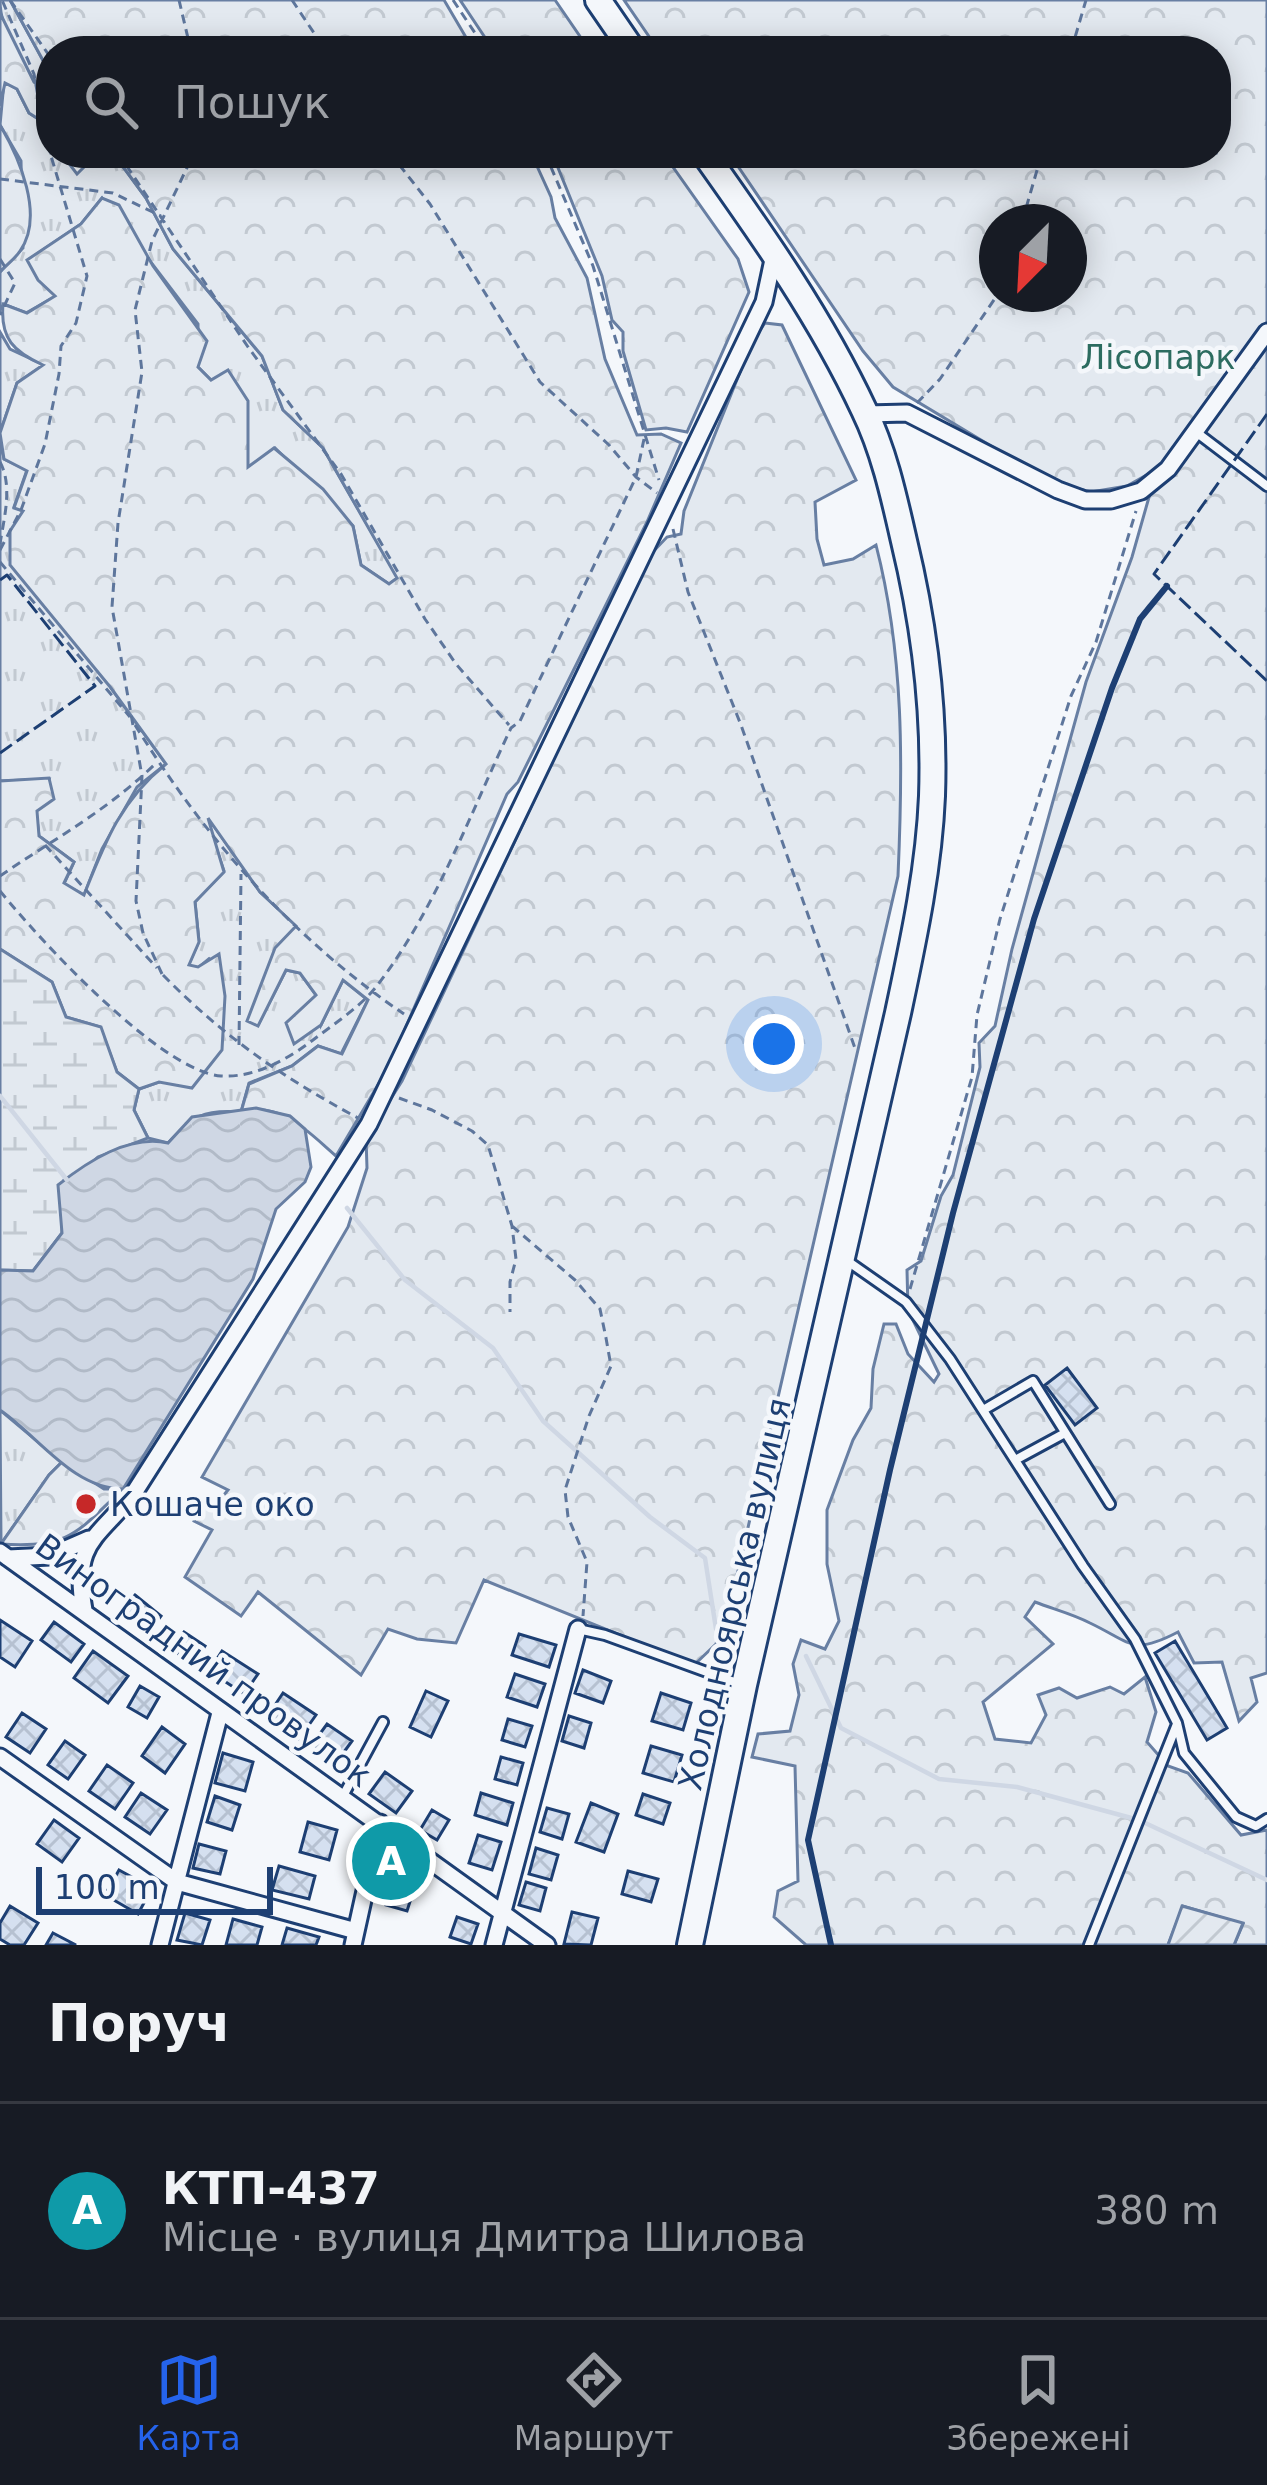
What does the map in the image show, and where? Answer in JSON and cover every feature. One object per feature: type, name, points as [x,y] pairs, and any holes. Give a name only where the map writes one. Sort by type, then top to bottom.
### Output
[{"type":"main road","points":[[598,0],[623,36]]},
{"type":"main road","name":"Холодноярська вулиця","points":[[690,1945],[920,907],[932,796],[922,624],[894,498],[866,414],[775,253],[715,168]]},
{"type":"street","points":[[4,1555],[50,1556],[88,1539],[113,1519],[369,1124],[764,302],[775,253]]},
{"type":"street","points":[[866,414],[907,413],[1085,500],[1111,500],[1141,491],[1168,469],[1267,332]]},
{"type":"street","points":[[84,1610],[78,1578],[88,1539]]},
{"type":"street","name":"Виноградний провулок","points":[[4,1555],[547,1945]]},
{"type":"street","points":[[494,1945],[578,1629]]},
{"type":"street","points":[[160,1945],[220,1713]]},
{"type":"street","points":[[0,1757],[177,1882],[355,1938],[380,1823]]},
{"type":"lane","points":[[1195,431],[1267,487]]},
{"type":"lane","points":[[844,1259],[906,1302],[985,1409],[1083,1566],[1135,1639],[1177,1723],[1184,1753],[1236,1817],[1256,1826],[1267,1819]]},
{"type":"lane","points":[[985,1409],[1033,1381],[1110,1504]]},
{"type":"lane","points":[[1017,1459],[1065,1433]]},
{"type":"lane","points":[[578,1629],[744,1685]]},
{"type":"lane","points":[[343,1798],[382,1722]]},
{"type":"lane","points":[[1089,1945],[1177,1723]]},
{"type":"path","points":[[2,0],[36,85]]},
{"type":"path","points":[[10,0],[36,37]]},
{"type":"path","points":[[179,0],[187,36]]},
{"type":"path","points":[[292,0],[316,36]]},
{"type":"path","points":[[454,0],[477,36]]},
{"type":"path","points":[[1075,36],[1086,0]]},
{"type":"path","points":[[0,548],[21,510],[44,444],[61,346],[76,323],[87,276],[55,168]]},
{"type":"path","points":[[128,168],[248,347],[341,474],[456,664],[511,728]]},
{"type":"path","points":[[162,974],[143,933],[136,901],[142,776],[112,608],[118,524],[142,372],[135,310],[162,217],[186,168]]},
{"type":"path","points":[[402,168],[430,204],[540,382],[609,445],[636,477],[666,499]]},
{"type":"path","points":[[551,168],[593,266],[666,499],[688,592],[741,725],[856,1051]]},
{"type":"path","points":[[1027,204],[1038,168]]},
{"type":"path","points":[[0,179],[113,194],[162,217]]},
{"type":"path","points":[[0,259],[15,283],[0,315]]},
{"type":"path","points":[[907,413],[940,379],[986,312]]},
{"type":"path","points":[[0,891],[31,928],[156,1046],[220,1076],[270,1067],[288,1058],[374,990],[421,918],[511,728],[520,721],[560,643],[636,477],[644,439]]},
{"type":"path","points":[[0,462],[7,502],[0,548]]},
{"type":"path","points":[[906,1302],[972,1077],[977,1015],[1000,919],[1072,696],[1096,642],[1141,491]]},
{"type":"path","points":[[0,562],[132,719],[177,792],[242,872],[310,944],[417,1022]]},
{"type":"path","points":[[0,876],[91,818],[158,761]]},
{"type":"path","points":[[45,845],[162,974],[239,1046],[369,1124]]},
{"type":"path","points":[[239,1046],[242,872]]},
{"type":"path","points":[[379,1101],[399,1098],[432,1110],[488,1145],[512,1226],[516,1259],[510,1312]]},
{"type":"path","points":[[512,1226],[575,1280],[601,1310],[611,1366],[565,1490],[568,1516],[586,1562],[586,1607],[578,1629]]},
{"type":"green space","points":[[0,0],[10,0],[36,48],[36,81],[16,53]]},
{"type":"green space","points":[[10,0],[444,0],[465,36],[36,36],[36,48]]},
{"type":"green space","points":[[460,0],[555,0],[580,36],[484,36]]},
{"type":"green space","name":"Лісопарк","points":[[624,0],[1267,0],[1267,1673],[1251,1678],[1257,1702],[1239,1721],[1222,1662],[1194,1663],[1178,1632],[1151,1644],[1133,1644],[1035,1602],[1025,1617],[1053,1644],[983,1702],[995,1739],[1031,1743],[1046,1715],[1038,1695],[1059,1688],[1077,1698],[1110,1687],[1124,1694],[1145,1677],[1156,1712],[1147,1742],[1168,1766],[1188,1773],[1241,1835],[1267,1830],[1267,1945],[1234,1945],[1243,1924],[1183,1906],[1168,1945],[806,1945],[774,1917],[778,1891],[798,1881],[795,1766],[752,1757],[758,1734],[790,1731],[799,1695],[793,1664],[801,1640],[825,1649],[839,1621],[827,1564],[827,1510],[853,1440],[871,1408],[873,1369],[884,1324],[896,1324],[908,1354],[934,1382],[939,1374],[908,1310],[907,1270],[921,1261],[941,1196],[953,1175],[980,1067],[979,1043],[995,1026],[1086,682],[1132,557],[1157,469],[1127,486],[1091,492],[1051,482],[893,387],[863,351],[739,168],[1231,168],[1231,36],[649,36]]},
{"type":"green space","points":[[0,13],[36,84],[36,117],[17,89],[5,83],[0,106]]},
{"type":"green space","points":[[4,82],[17,89],[36,117],[36,168],[72,168],[77,174],[83,168],[124,168],[173,249],[262,356],[283,410],[323,448],[398,578],[389,584],[361,565],[353,526],[275,448],[248,469],[211,380],[198,367],[198,324],[102,198],[81,224],[28,260],[56,296],[26,313],[4,304],[0,310],[0,272],[23,248],[21,161],[0,125]]},
{"type":"green space","points":[[0,125],[21,170],[30,221],[20,251],[0,272]]},
{"type":"green space","points":[[124,168],[538,168],[555,218],[587,278],[605,359],[637,435],[661,434],[681,443],[647,522],[518,782],[507,794],[388,1068],[336,1156],[282,1115],[241,1112],[249,1084],[292,1066],[318,1046],[342,1054],[368,1000],[343,980],[321,1025],[294,1044],[286,1023],[316,995],[300,973],[286,970],[258,1026],[247,1021],[275,948],[296,926],[260,892],[208,818],[224,872],[195,902],[199,942],[189,965],[198,967],[219,954],[225,996],[222,1050],[192,1088],[159,1082],[139,1089],[117,1072],[100,1027],[66,1017],[52,982],[0,949],[0,781],[49,778],[54,799],[37,811],[39,836],[74,862],[64,883],[84,895],[126,807],[166,764],[111,688],[10,565],[10,531],[23,511],[14,508],[27,471],[4,459],[0,433],[17,383],[43,365],[11,343],[3,304],[27,313],[55,296],[27,260],[81,224],[102,198],[119,205],[153,266],[207,341],[198,367],[211,380],[228,370],[248,401],[248,467],[274,448],[323,489],[353,526],[361,565],[389,584],[397,578],[323,448],[283,410],[262,356],[173,249]]},
{"type":"green space","points":[[558,168],[674,168],[738,259],[749,292],[687,432],[646,430],[623,351],[623,332],[612,320],[602,276]]},
{"type":"green space","points":[[765,323],[782,325],[856,480],[815,502],[824,565],[853,559],[876,545],[897,668],[901,792],[898,876],[738,1571],[716,1644],[694,1665],[484,1580],[456,1643],[417,1639],[388,1629],[361,1675],[258,1592],[241,1616],[185,1577],[212,1530],[194,1521],[198,1509],[213,1508],[228,1490],[202,1477],[348,1227],[367,1168],[366,1138],[402,1081],[649,556],[667,537],[681,534],[684,511],[753,340]]},
{"type":"green space","points":[[0,332],[10,349],[44,365],[17,383],[0,433]]},
{"type":"green space","points":[[0,435],[4,459],[27,470],[14,507],[23,511],[111,688],[166,764],[137,787],[102,849],[84,895],[64,884],[74,862],[39,836],[36,811],[49,779],[0,781]]},
{"type":"green space","points":[[204,812],[260,892],[297,926],[258,1025],[286,970],[300,973],[316,995],[321,1025],[343,980],[368,1000],[341,1054],[318,1046],[292,1066],[249,1083],[241,1112],[200,1116],[168,1143],[148,1138],[134,1110],[139,1089],[159,1082],[210,958],[198,968],[188,966],[199,941],[195,902],[224,871]]},
{"type":"green space","points":[[0,949],[52,982],[66,1017],[101,1027],[117,1072],[139,1089],[134,1110],[148,1138],[98,1157],[64,1180],[62,1233],[33,1271],[0,1270]]},
{"type":"green space","points":[[0,1410],[62,1462],[1,1544]]},
{"type":"green space","points":[[62,1462],[104,1489],[123,1489],[58,1540],[1,1544],[49,1475]]},
{"type":"green space","points":[[1182,1906],[1243,1923],[1234,1945],[1168,1945]]},
{"type":"water","points":[[256,1108],[290,1116],[305,1129],[311,1167],[305,1182],[276,1209],[253,1279],[123,1489],[88,1480],[0,1410],[0,1270],[33,1271],[62,1233],[58,1185],[82,1167],[124,1146],[168,1143],[192,1117]]},
{"type":"building","points":[[1067,1368],[1097,1408],[1075,1425],[1045,1385]]},
{"type":"building","points":[[135,1595],[161,1616],[149,1632],[122,1610]]},
{"type":"building","points":[[0,1620],[32,1641],[15,1667],[0,1657]]},
{"type":"building","points":[[54,1622],[84,1644],[71,1662],[41,1640]]},
{"type":"building","points":[[184,1632],[205,1646],[194,1664],[172,1650]]},
{"type":"building","points":[[519,1634],[556,1645],[549,1667],[512,1655]]},
{"type":"building","points":[[1175,1641],[1227,1728],[1207,1740],[1155,1653]]},
{"type":"building","points":[[93,1651],[128,1676],[108,1703],[74,1678]]},
{"type":"building","points":[[222,1651],[258,1674],[244,1694],[209,1671]]},
{"type":"building","points":[[583,1670],[611,1681],[603,1703],[575,1693]]},
{"type":"building","points":[[515,1674],[545,1684],[537,1707],[507,1697]]},
{"type":"building","points":[[140,1686],[159,1697],[147,1718],[128,1707]]},
{"type":"building","points":[[426,1691],[448,1701],[431,1737],[410,1727]]},
{"type":"building","points":[[283,1693],[316,1715],[299,1739],[267,1717]]},
{"type":"building","points":[[661,1693],[691,1703],[683,1730],[652,1721]]},
{"type":"building","points":[[22,1713],[46,1729],[30,1753],[6,1737]]},
{"type":"building","points":[[569,1716],[591,1723],[584,1748],[562,1741]]},
{"type":"building","points":[[508,1719],[532,1726],[525,1747],[502,1740]]},
{"type":"building","points":[[327,1724],[352,1741],[336,1763],[311,1746]]},
{"type":"building","points":[[162,1727],[185,1744],[165,1773],[142,1756]]},
{"type":"building","points":[[65,1741],[85,1755],[68,1779],[48,1765]]},
{"type":"building","points":[[651,1746],[682,1755],[674,1782],[643,1773]]},
{"type":"building","points":[[223,1753],[253,1762],[245,1791],[215,1783]]},
{"type":"building","points":[[501,1757],[523,1763],[517,1785],[495,1779]]},
{"type":"building","points":[[107,1765],[133,1783],[115,1809],[89,1791]]},
{"type":"building","points":[[385,1772],[412,1791],[396,1813],[369,1794]]},
{"type":"building","points":[[141,1793],[167,1810],[150,1834],[125,1817]]},
{"type":"building","points":[[481,1793],[513,1803],[507,1825],[475,1815]]},
{"type":"building","points":[[643,1794],[670,1803],[663,1824],[636,1815]]},
{"type":"building","points":[[215,1796],[240,1805],[232,1830],[207,1822]]},
{"type":"building","points":[[591,1803],[618,1814],[604,1852],[576,1842]]},
{"type":"building","points":[[547,1808],[569,1814],[562,1839],[540,1832]]},
{"type":"building","points":[[432,1810],[449,1820],[437,1840],[420,1830]]},
{"type":"building","points":[[54,1820],[79,1838],[62,1862],[37,1844]]},
{"type":"building","points":[[308,1822],[337,1830],[329,1860],[300,1852]]},
{"type":"building","points":[[478,1835],[501,1842],[492,1870],[469,1863]]},
{"type":"building","points":[[199,1844],[226,1851],[220,1874],[193,1868]]},
{"type":"building","points":[[536,1848],[558,1855],[551,1880],[529,1874]]},
{"type":"building","points":[[279,1866],[315,1876],[309,1899],[272,1890]]},
{"type":"building","points":[[119,1870],[152,1888],[138,1914],[105,1895]]},
{"type":"building","points":[[628,1871],[658,1879],[651,1902],[622,1894]]},
{"type":"building","points":[[526,1882],[546,1888],[540,1911],[519,1905]]},
{"type":"building","points":[[392,1883],[414,1889],[407,1911],[386,1905]]},
{"type":"building","points":[[10,1906],[38,1923],[24,1945],[0,1939],[0,1923]]},
{"type":"building","points":[[572,1912],[598,1918],[591,1945],[564,1944]]},
{"type":"building","points":[[185,1913],[210,1920],[202,1945],[177,1940]]},
{"type":"building","points":[[457,1917],[478,1924],[471,1944],[450,1937]]},
{"type":"building","points":[[233,1919],[262,1927],[257,1945],[226,1945]]},
{"type":"building","points":[[287,1928],[319,1937],[316,1945],[282,1945]]},
{"type":"building","points":[[53,1933],[76,1945],[46,1945]]},
{"type":"waterway","points":[[0,1096],[67,1180]]},
{"type":"waterway","points":[[347,1208],[405,1280],[493,1348],[543,1421],[650,1517],[705,1558],[716,1629]]},
{"type":"waterway","points":[[806,1656],[841,1728],[939,1779],[1017,1787],[1135,1819]]},
{"type":"waterway","points":[[1143,1822],[1267,1880]]},
{"type":"fence","points":[[1267,414],[1154,574],[1267,681]]},
{"type":"fence","points":[[0,580],[7,575],[95,686],[0,753]]},
{"type":"wall","points":[[831,1945],[808,1840],[953,1213],[1034,919],[1112,688],[1140,619],[1167,586]]},
{"type":"place","name":"Кошаче око","points":[[86,1504]]},
{"type":"place","name":"КТП-437","points":[[391,1861]]}]
